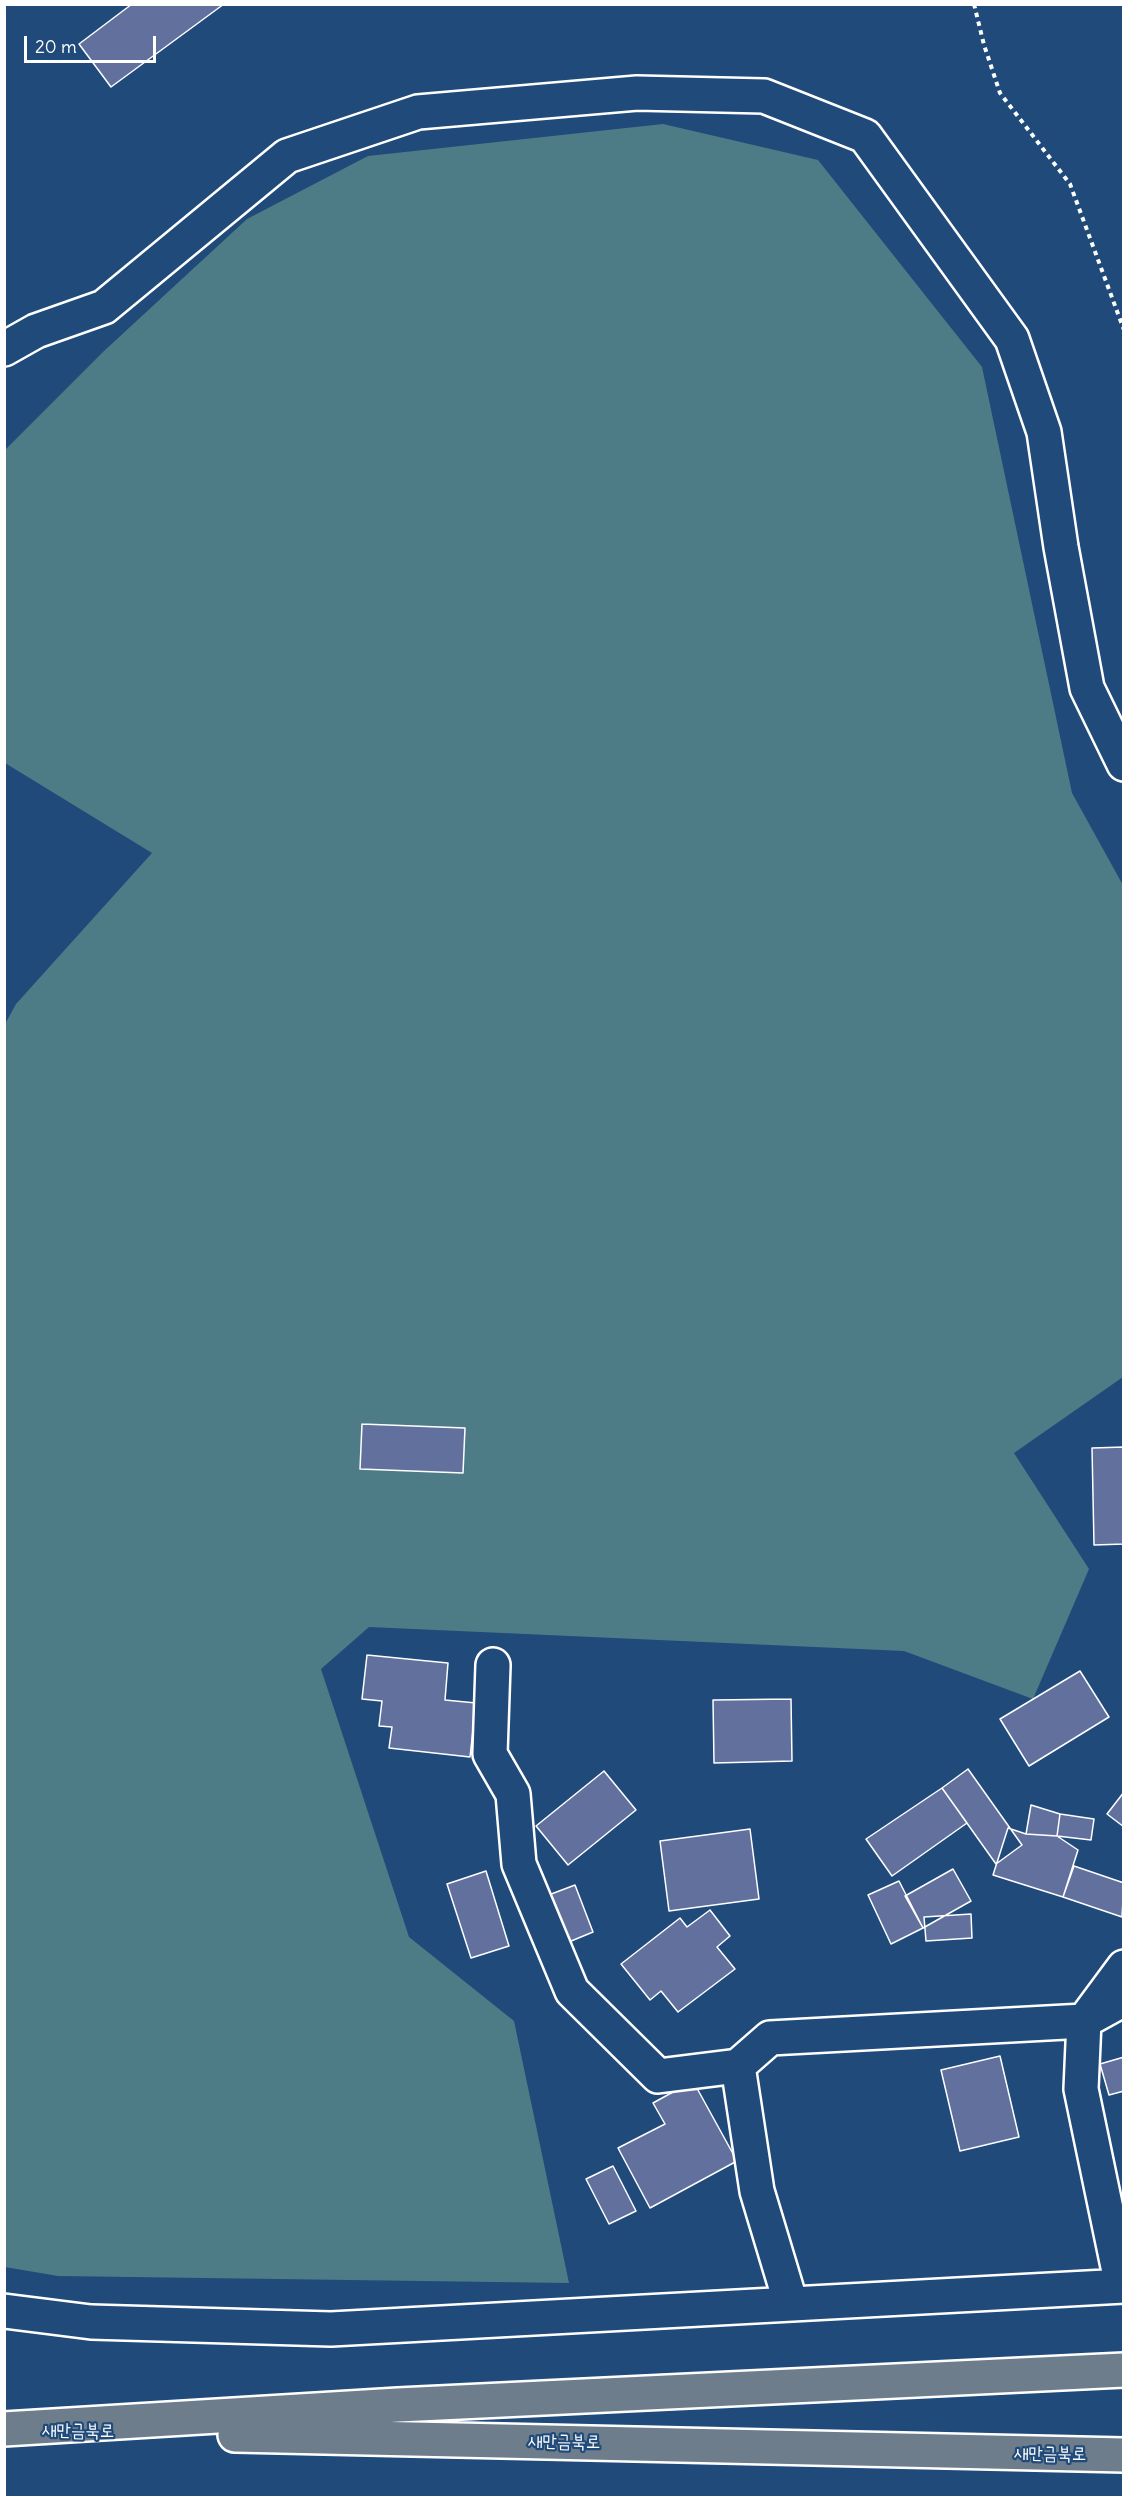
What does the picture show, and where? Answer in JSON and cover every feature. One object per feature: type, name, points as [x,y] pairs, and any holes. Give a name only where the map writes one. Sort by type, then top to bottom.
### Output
[{"type":"highway","points":[[4,2429],[386,2406],[1124,2370]]},
{"type":"highway","name":"새만금북로","points":[[4,2429],[1124,2455]]},
{"type":"street","points":[[4,349],[36,331],[104,307],[287,156],[418,112],[637,93],[764,96],[865,136],[1012,339],[1044,432],[1061,547],[1087,688],[1124,764]]},
{"type":"street","points":[[493,1665],[490,1754],[513,1794],[519,1864],[572,1991],[658,2076],[738,2066],[770,2037],[1084,2021],[1124,1999]]},
{"type":"street","points":[[4,2311],[91,2322],[331,2329],[1123,2286],[1081,2089],[1084,2021],[1124,1967]]},
{"type":"street","points":[[738,2066],[758,2191],[791,2304]]},
{"type":"path","points":[[974,4],[984,45],[1000,93],[1070,184],[1124,330]]},
{"type":"green space","points":[[663,124],[818,160],[982,367],[1072,793],[1124,887],[1123,1377],[1014,1453],[1089,1569],[1033,1699],[904,1651],[369,1627],[321,1669],[409,1937],[514,2021],[569,2283],[58,2276],[5,2267],[5,1024],[16,1004],[152,853],[5,763],[4,451],[104,351],[247,219],[368,156]]},
{"type":"building","points":[[132,4],[224,4],[111,87],[79,44]]},
{"type":"building","points":[[362,1424],[465,1428],[463,1473],[360,1469]]},
{"type":"building","points":[[1124,1447],[1124,1544],[1094,1545],[1092,1448]]},
{"type":"building","points":[[367,1655],[448,1663],[445,1700],[476,1703],[470,1757],[389,1748],[392,1727],[379,1726],[382,1701],[362,1699]]},
{"type":"building","points":[[1080,1671],[1109,1717],[1029,1766],[1000,1719]]},
{"type":"building","points":[[791,1699],[792,1761],[714,1763],[713,1700]]},
{"type":"building","points":[[968,1769],[1022,1845],[996,1864],[942,1788]]},
{"type":"building","points":[[604,1771],[636,1810],[568,1865],[536,1826]]},
{"type":"building","points":[[942,1788],[967,1823],[892,1876],[866,1839]]},
{"type":"building","points":[[1124,1792],[1124,1827],[1107,1814]]},
{"type":"building","points":[[1031,1805],[1060,1814],[1057,1836],[1026,1834]]},
{"type":"building","points":[[1060,1814],[1094,1819],[1091,1840],[1057,1836]]},
{"type":"building","points":[[1008,1828],[1026,1834],[1057,1836],[1078,1850],[1063,1897],[993,1875]]},
{"type":"building","points":[[750,1829],[759,1899],[669,1911],[660,1841]]},
{"type":"building","points":[[1074,1866],[1124,1883],[1122,1917],[1063,1897]]},
{"type":"building","points":[[953,1869],[971,1901],[923,1928],[905,1896]]},
{"type":"building","points":[[486,1871],[509,1946],[471,1958],[447,1884]]},
{"type":"building","points":[[899,1881],[923,1928],[891,1944],[868,1895]]},
{"type":"building","points":[[575,1885],[593,1932],[564,1944],[546,1896]]},
{"type":"building","points":[[710,1910],[730,1936],[717,1947],[735,1969],[678,2012],[661,1991],[650,2000],[621,1964],[680,1918],[687,1927]]},
{"type":"building","points":[[971,1914],[972,1938],[926,1941],[924,1917]]},
{"type":"building","points":[[1000,2056],[1019,2137],[960,2151],[941,2070]]},
{"type":"building","points":[[1124,2057],[1124,2091],[1109,2095],[1100,2064]]},
{"type":"building","points":[[693,2081],[737,2161],[650,2208],[618,2148],[665,2124],[653,2103]]},
{"type":"building","points":[[613,2166],[636,2211],[609,2224],[586,2179]]}]
